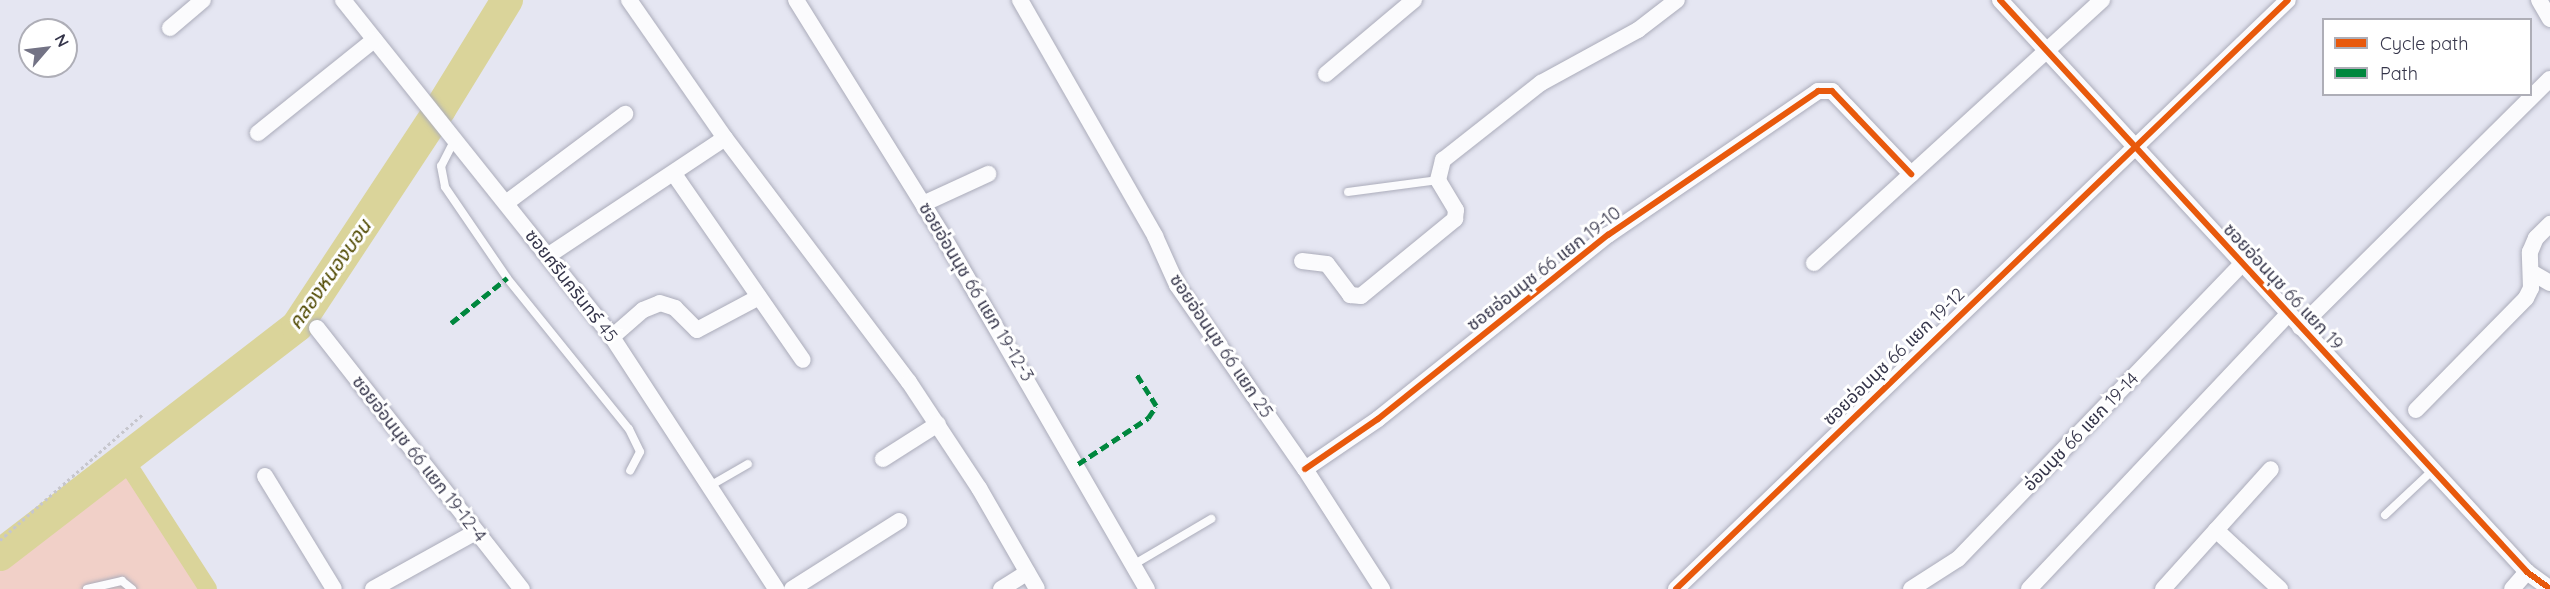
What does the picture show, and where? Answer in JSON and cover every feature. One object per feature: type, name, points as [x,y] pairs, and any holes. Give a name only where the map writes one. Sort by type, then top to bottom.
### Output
[{"type":"street","points":[[170,28],[203,0]]},
{"type":"street","name":"ซอยศรีนครินทร์ 45","points":[[343,0],[454,141],[549,255],[612,337],[776,589]]},
{"type":"street","points":[[629,0],[725,138],[938,424],[1037,589]]},
{"type":"street","name":"ซอยอ่อนนุช 66 แยก 19-12-3","points":[[796,0],[923,204],[1147,589]]},
{"type":"street","name":"ซอยอ่อนนุช 66 แยก 25","points":[[1020,0],[1155,236],[1177,285],[1305,469],[1382,589]]},
{"type":"street","points":[[1326,74],[1414,0]]},
{"type":"street","points":[[1302,261],[1327,264],[1350,295],[1361,296],[1451,226],[1456,210],[1438,180],[1438,165],[1443,160],[1541,83],[1638,30],[1677,0]]},
{"type":"street","name":"ซอยอ่อนนุช 66 แยก 19","points":[[2000,0],[2133,148],[2527,572],[2550,589]]},
{"type":"street","points":[[1814,263],[2102,0]]},
{"type":"street","name":"ซอยอ่อนนุช 66 แยก 19-12","points":[[1676,589],[2288,0]]},
{"type":"street","points":[[2539,0],[2550,20]]},
{"type":"street","points":[[258,134],[374,40]]},
{"type":"street","points":[[2300,327],[2550,79]]},
{"type":"street","name":"ซอยอ่อนนุช 66 แยก 19-10","points":[[1305,469],[1378,419],[1608,235],[1818,91],[1832,91],[1911,174]]},
{"type":"street","points":[[506,203],[625,114]]},
{"type":"street","points":[[549,255],[725,138]]},
{"type":"street","points":[[674,174],[803,360]]},
{"type":"street","points":[[923,204],[988,174]]},
{"type":"street","points":[[2397,432],[2526,298],[2531,288],[2530,252],[2536,238],[2550,224]]},
{"type":"street","name":"อ่อนนุช 66 แยก 19-14","points":[[1911,589],[1958,559],[2242,264]]},
{"type":"street","points":[[2531,272],[2550,283]]},
{"type":"street","points":[[612,337],[643,310],[660,303],[675,308],[697,330],[759,297]]},
{"type":"street","points":[[2029,589],[2288,314]]},
{"type":"street","name":"ซอยอ่อนนุช 66 แยก 19-12-4","points":[[317,328],[522,589]]},
{"type":"street","points":[[883,459],[938,424]]},
{"type":"street","points":[[2163,589],[2271,470]]},
{"type":"street","points":[[265,476],[334,589]]},
{"type":"street","points":[[792,589],[899,521]]},
{"type":"street","points":[[2216,530],[2280,589]]},
{"type":"street","points":[[372,589],[476,532]]},
{"type":"street","points":[[2512,589],[2527,572]]},
{"type":"street","points":[[1001,589],[1027,573]]},
{"type":"lane","points":[[454,141],[441,166],[446,188],[507,278],[629,429],[640,452],[630,471]]},
{"type":"lane","points":[[1348,192],[1438,180]]},
{"type":"lane","points":[[708,487],[748,465]]},
{"type":"lane","points":[[2385,515],[2433,470]]},
{"type":"lane","points":[[1133,565],[1211,519]]},
{"type":"lane","points":[[87,589],[122,581],[132,589]]},
{"type":"path","points":[[0,540],[144,413]]},
{"type":"shaded area","points":[[125,460],[208,589],[0,589],[0,555]]},
{"type":"waterway","name":"คลองหนองบอน","points":[[0,555],[297,326],[440,109],[507,0]]},
{"type":"waterway","points":[[125,460],[208,589]]},
{"type":"marked path","points":[[451,323],[507,278]]},
{"type":"marked path","points":[[1078,464],[1148,418],[1156,406],[1135,373]]},
{"type":"cycle path","points":[[2000,0],[2527,572],[2550,589]]},
{"type":"cycle path","points":[[1676,589],[2288,0]]},
{"type":"cycle path","points":[[1305,469],[1378,419],[1608,235],[1818,91],[1832,91],[1911,174]]}]
